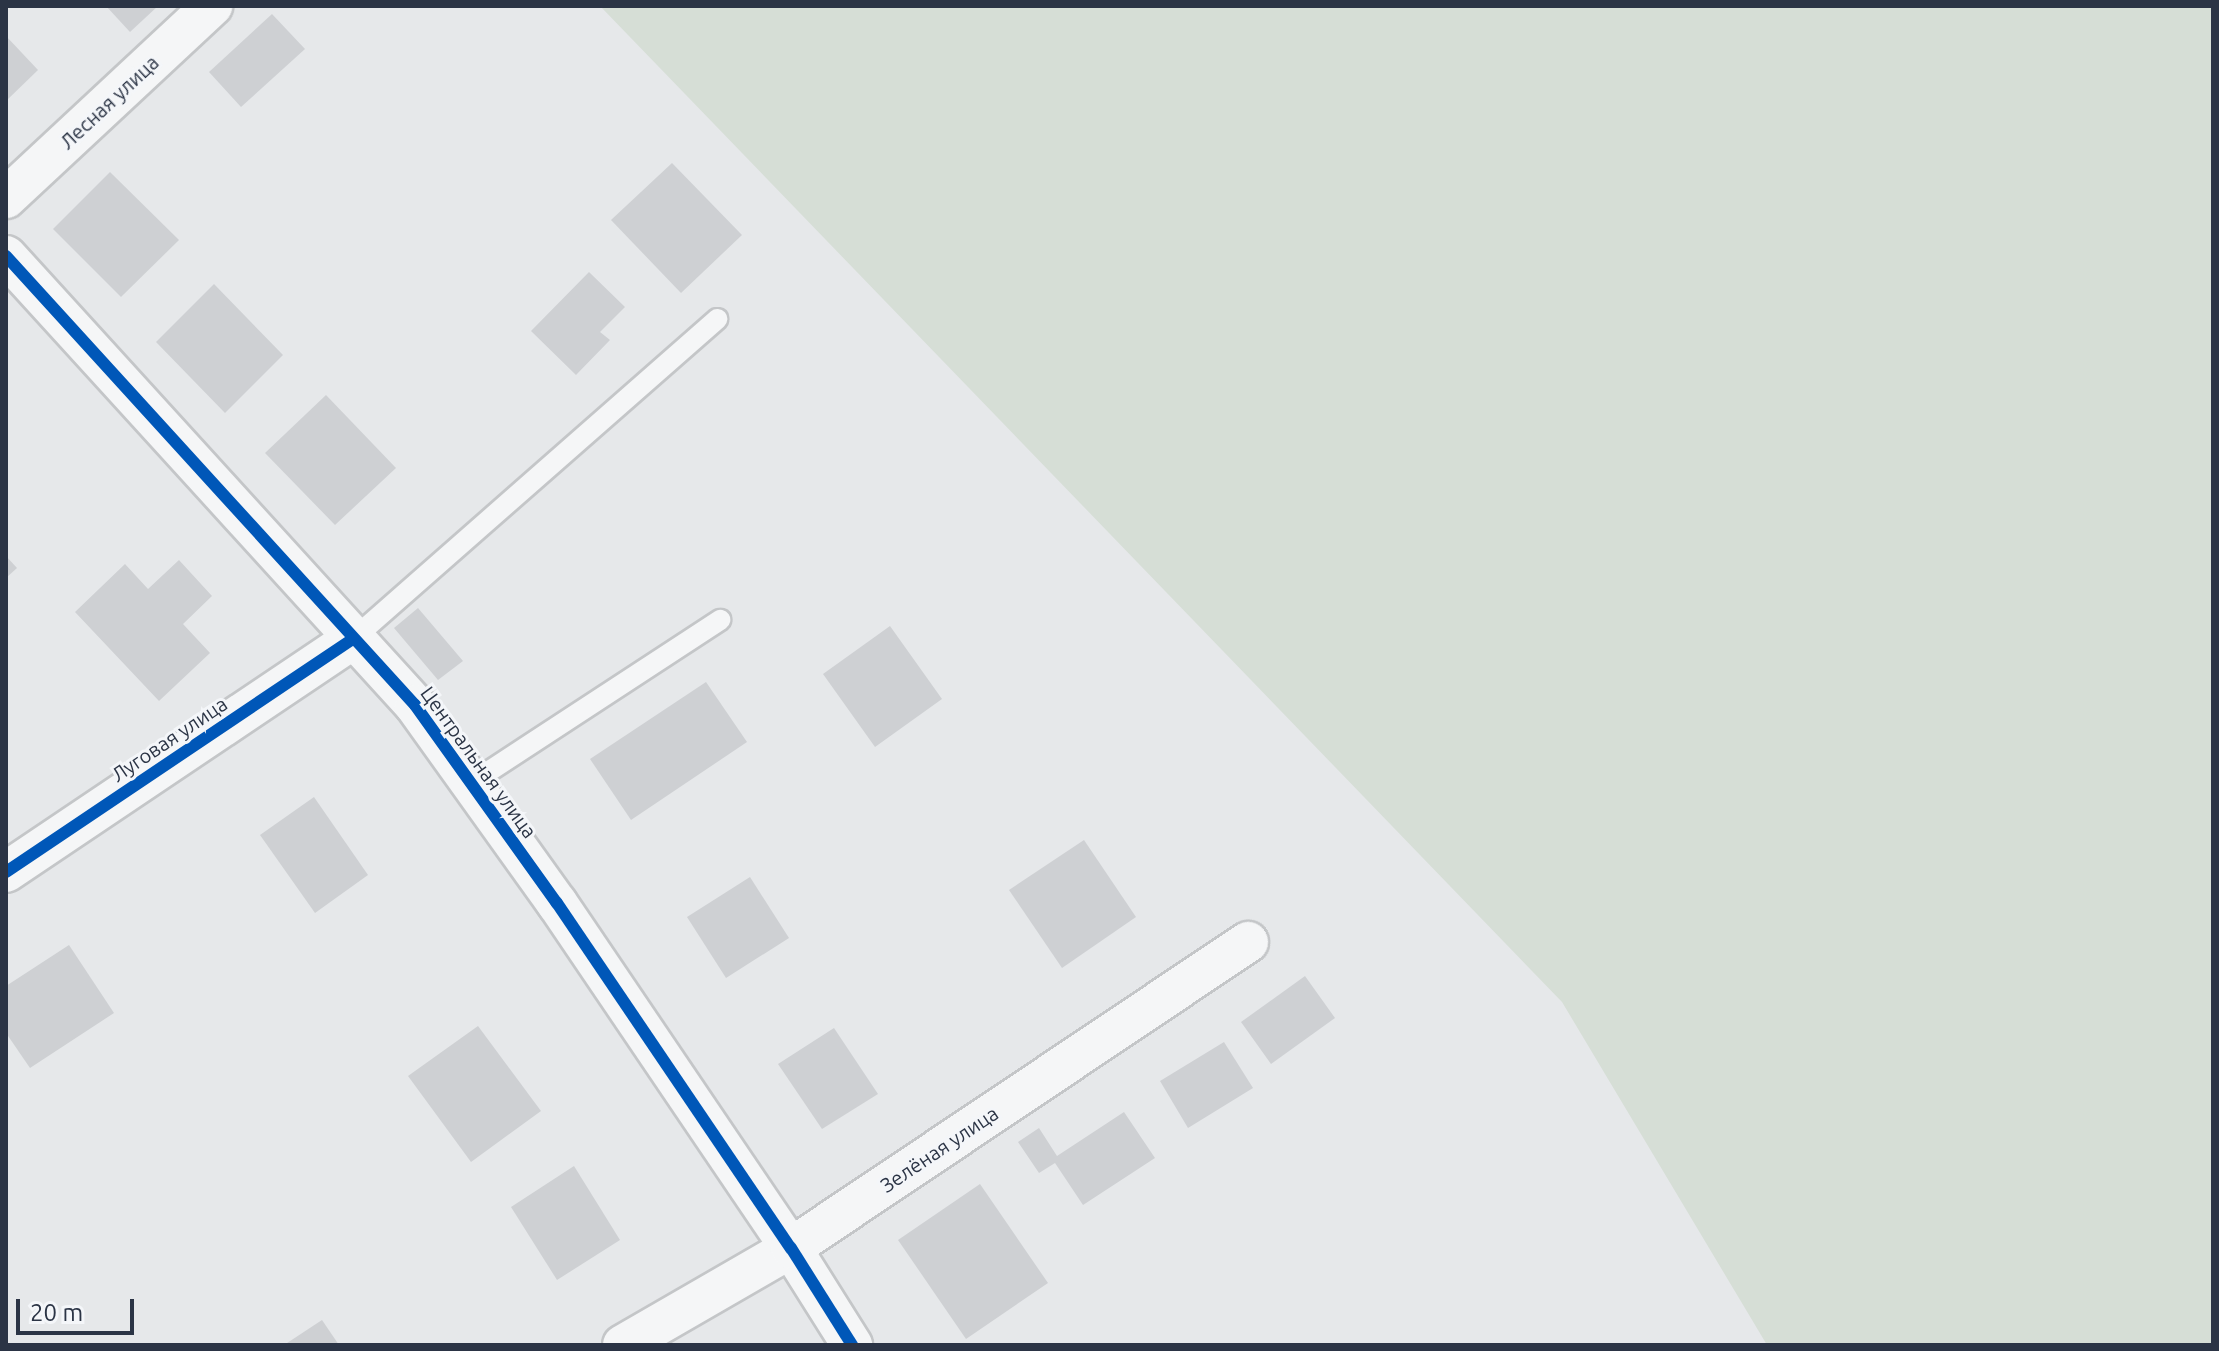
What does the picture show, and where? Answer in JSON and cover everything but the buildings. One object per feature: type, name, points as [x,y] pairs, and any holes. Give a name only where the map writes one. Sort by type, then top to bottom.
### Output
[{"type":"street","name":"Лесная улица","points":[[6,198],[212,6]]},
{"type":"street","name":"Центральная улица","points":[[6,256],[263,534],[353,639],[415,705],[791,1248],[852,1345]]},
{"type":"street","name":"Луговая улица","points":[[6,872],[353,639]]},
{"type":"street","name":"Зелёная улица","points":[[623,1345],[791,1248],[1248,942]]},
{"type":"lane","points":[[353,639],[717,319]]},
{"type":"lane","points":[[471,783],[720,620]]},
{"type":"shaded area","points":[[600,6],[2213,6],[2213,1345],[1767,1345],[1562,1002]]},
{"type":"cycle path","points":[[6,256],[415,705],[557,903],[791,1248],[852,1345]]},
{"type":"cycle path","points":[[6,872],[353,639]]}]
